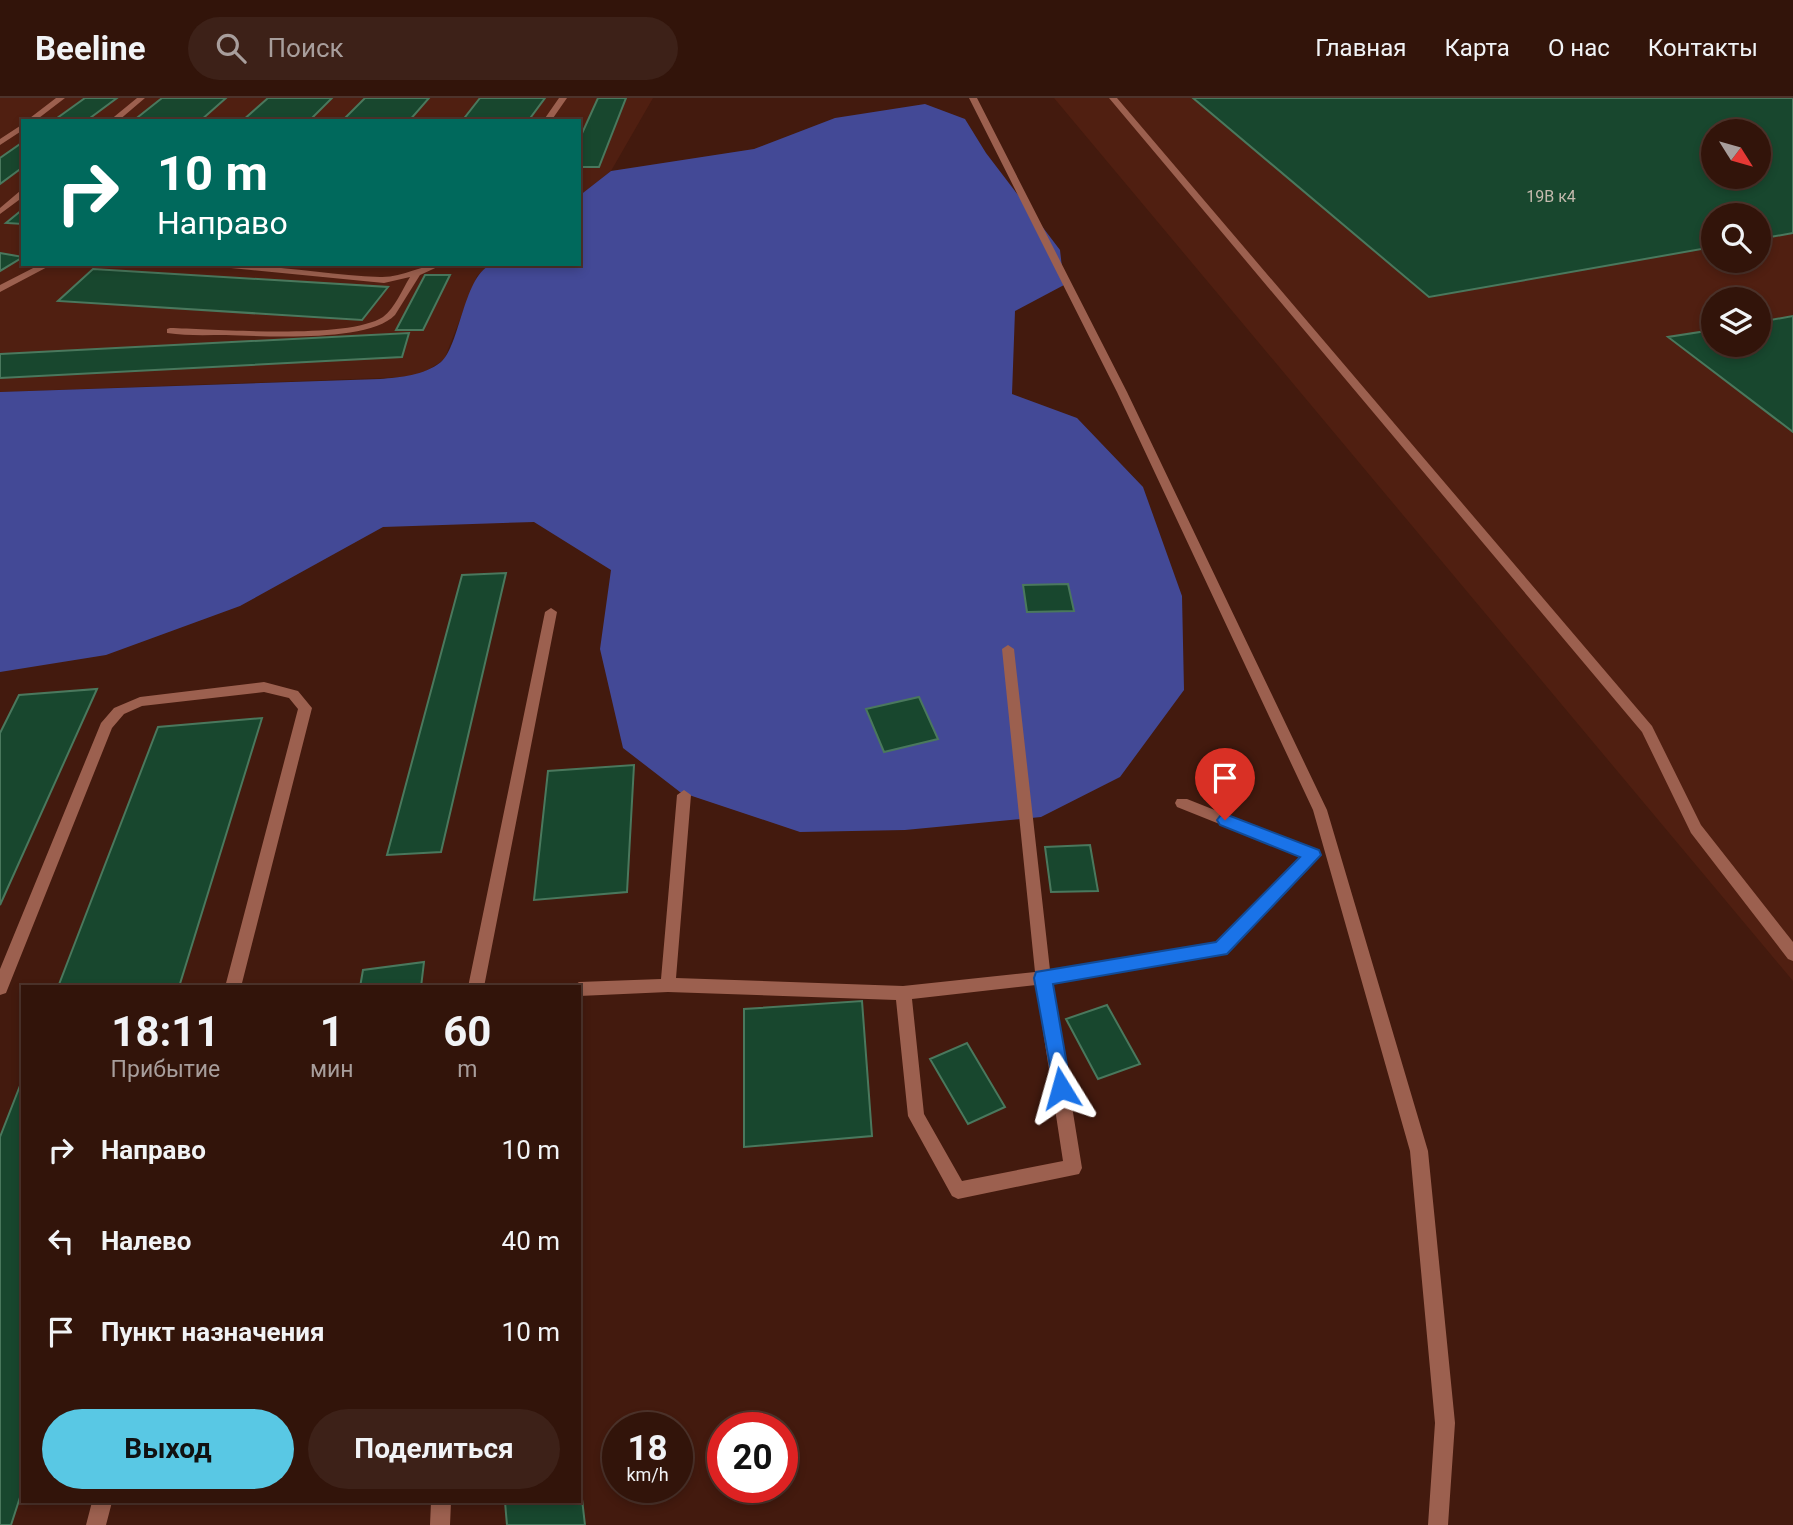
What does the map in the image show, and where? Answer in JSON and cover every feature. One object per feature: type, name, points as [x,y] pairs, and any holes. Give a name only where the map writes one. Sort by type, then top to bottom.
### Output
[{"type":"street","points":[[33,119],[61,98]]},
{"type":"street","points":[[115,119],[141,98]]},
{"type":"street","points":[[548,119],[563,98]]},
{"type":"street","points":[[973,98],[1122,392],[1320,810],[1419,1152],[1445,1423],[1438,1525]]},
{"type":"street","points":[[1114,98],[1647,729],[1696,829],[1793,954]]},
{"type":"street","points":[[0,143],[21,127]]},
{"type":"street","points":[[0,212],[21,195]]},
{"type":"street","points":[[0,289],[44,266]]},
{"type":"street","points":[[241,266],[384,280],[435,266]]},
{"type":"street","points":[[170,331],[346,331],[375,325],[388,317],[416,273]]},
{"type":"street","points":[[476,985],[551,612]]},
{"type":"street","points":[[903,993],[916,1116],[958,1190],[1073,1168],[1043,978],[1008,649]]},
{"type":"street","points":[[0,988],[106,726],[119,711],[140,702],[264,687],[293,694],[305,708],[234,985]]},
{"type":"street","points":[[668,985],[684,795]]},
{"type":"street","points":[[581,989],[668,985],[903,993],[1043,978],[1221,949],[1313,855],[1182,803]]},
{"type":"street","points":[[96,1525],[102,1503]]},
{"type":"street","points":[[440,1525],[441,1503]]},
{"type":"shaded area","points":[[0,98],[653,98],[611,171],[581,194],[581,119],[21,119],[21,266],[489,266],[477,276],[444,360],[426,371],[408,377],[0,392]]},
{"type":"shaded area","points":[[1054,98],[1793,98],[1793,981]]},
{"type":"shaded area","points":[[925,104],[965,119],[986,153],[1060,250],[1064,285],[1015,311],[1012,394],[1077,418],[1143,487],[1182,596],[1184,690],[1120,777],[1041,817],[905,830],[800,832],[680,792],[623,748],[600,649],[611,570],[534,522],[383,527],[240,606],[106,655],[0,672],[0,392],[380,379],[419,373],[434,367],[448,354],[469,295],[483,270],[490,266],[581,266],[581,194],[611,171],[754,149],[835,118]]},
{"type":"building","points":[[85,98],[117,98],[89,119],[56,119]]},
{"type":"building","points":[[162,98],[226,98],[202,119],[136,119]]},
{"type":"building","points":[[268,98],[332,98],[311,119],[244,119]]},
{"type":"building","points":[[365,98],[429,98],[411,119],[344,119]]},
{"type":"building","points":[[480,98],[545,98],[529,119],[464,119]]},
{"type":"building","points":[[598,98],[626,98],[599,167],[581,167],[581,136]]},
{"type":"building","points":[[1193,98],[1793,98],[1793,233],[1771,237],[1771,203],[1701,203],[1701,249],[1429,297]]},
{"type":"building","points":[[21,143],[21,168],[0,184],[0,158]]},
{"type":"building","points":[[21,211],[21,224],[6,223]]},
{"type":"building","points":[[0,253],[21,257],[21,258],[0,271]]},
{"type":"building","points":[[93,269],[388,287],[362,320],[58,301]]},
{"type":"building","points":[[425,275],[450,275],[423,330],[396,330]]},
{"type":"building","points":[[1793,316],[1793,432],[1668,337],[1701,332],[1701,357],[1771,357],[1771,320]]},
{"type":"building","points":[[409,333],[402,357],[0,378],[0,354]]},
{"type":"building","points":[[506,573],[441,852],[387,855],[462,575]]},
{"type":"building","points":[[1068,584],[1074,611],[1027,612],[1023,585]]},
{"type":"building","points":[[97,689],[0,905],[0,733],[19,695]]},
{"type":"building","points":[[919,697],[938,739],[884,752],[866,709]]},
{"type":"building","points":[[262,718],[180,985],[59,985],[158,727]]},
{"type":"building","points":[[634,765],[627,892],[534,900],[548,771]]},
{"type":"building","points":[[1090,845],[1098,891],[1051,892],[1045,847]]},
{"type":"building","points":[[424,962],[421,985],[360,985],[363,970]]},
{"type":"building","points":[[862,1001],[872,1136],[744,1147],[744,1009]]},
{"type":"building","points":[[1107,1005],[1140,1064],[1098,1079],[1066,1019]]},
{"type":"building","points":[[967,1043],[1005,1107],[968,1124],[930,1059]]},
{"type":"building","points":[[21,1083],[21,1494],[11,1525],[0,1525],[0,1137]]},
{"type":"building","points":[[581,1490],[585,1525],[507,1525],[505,1503],[581,1503]]},
{"type":"route","points":[[1061,1088],[1043,978],[1221,949],[1313,855],[1225,820]]}]
